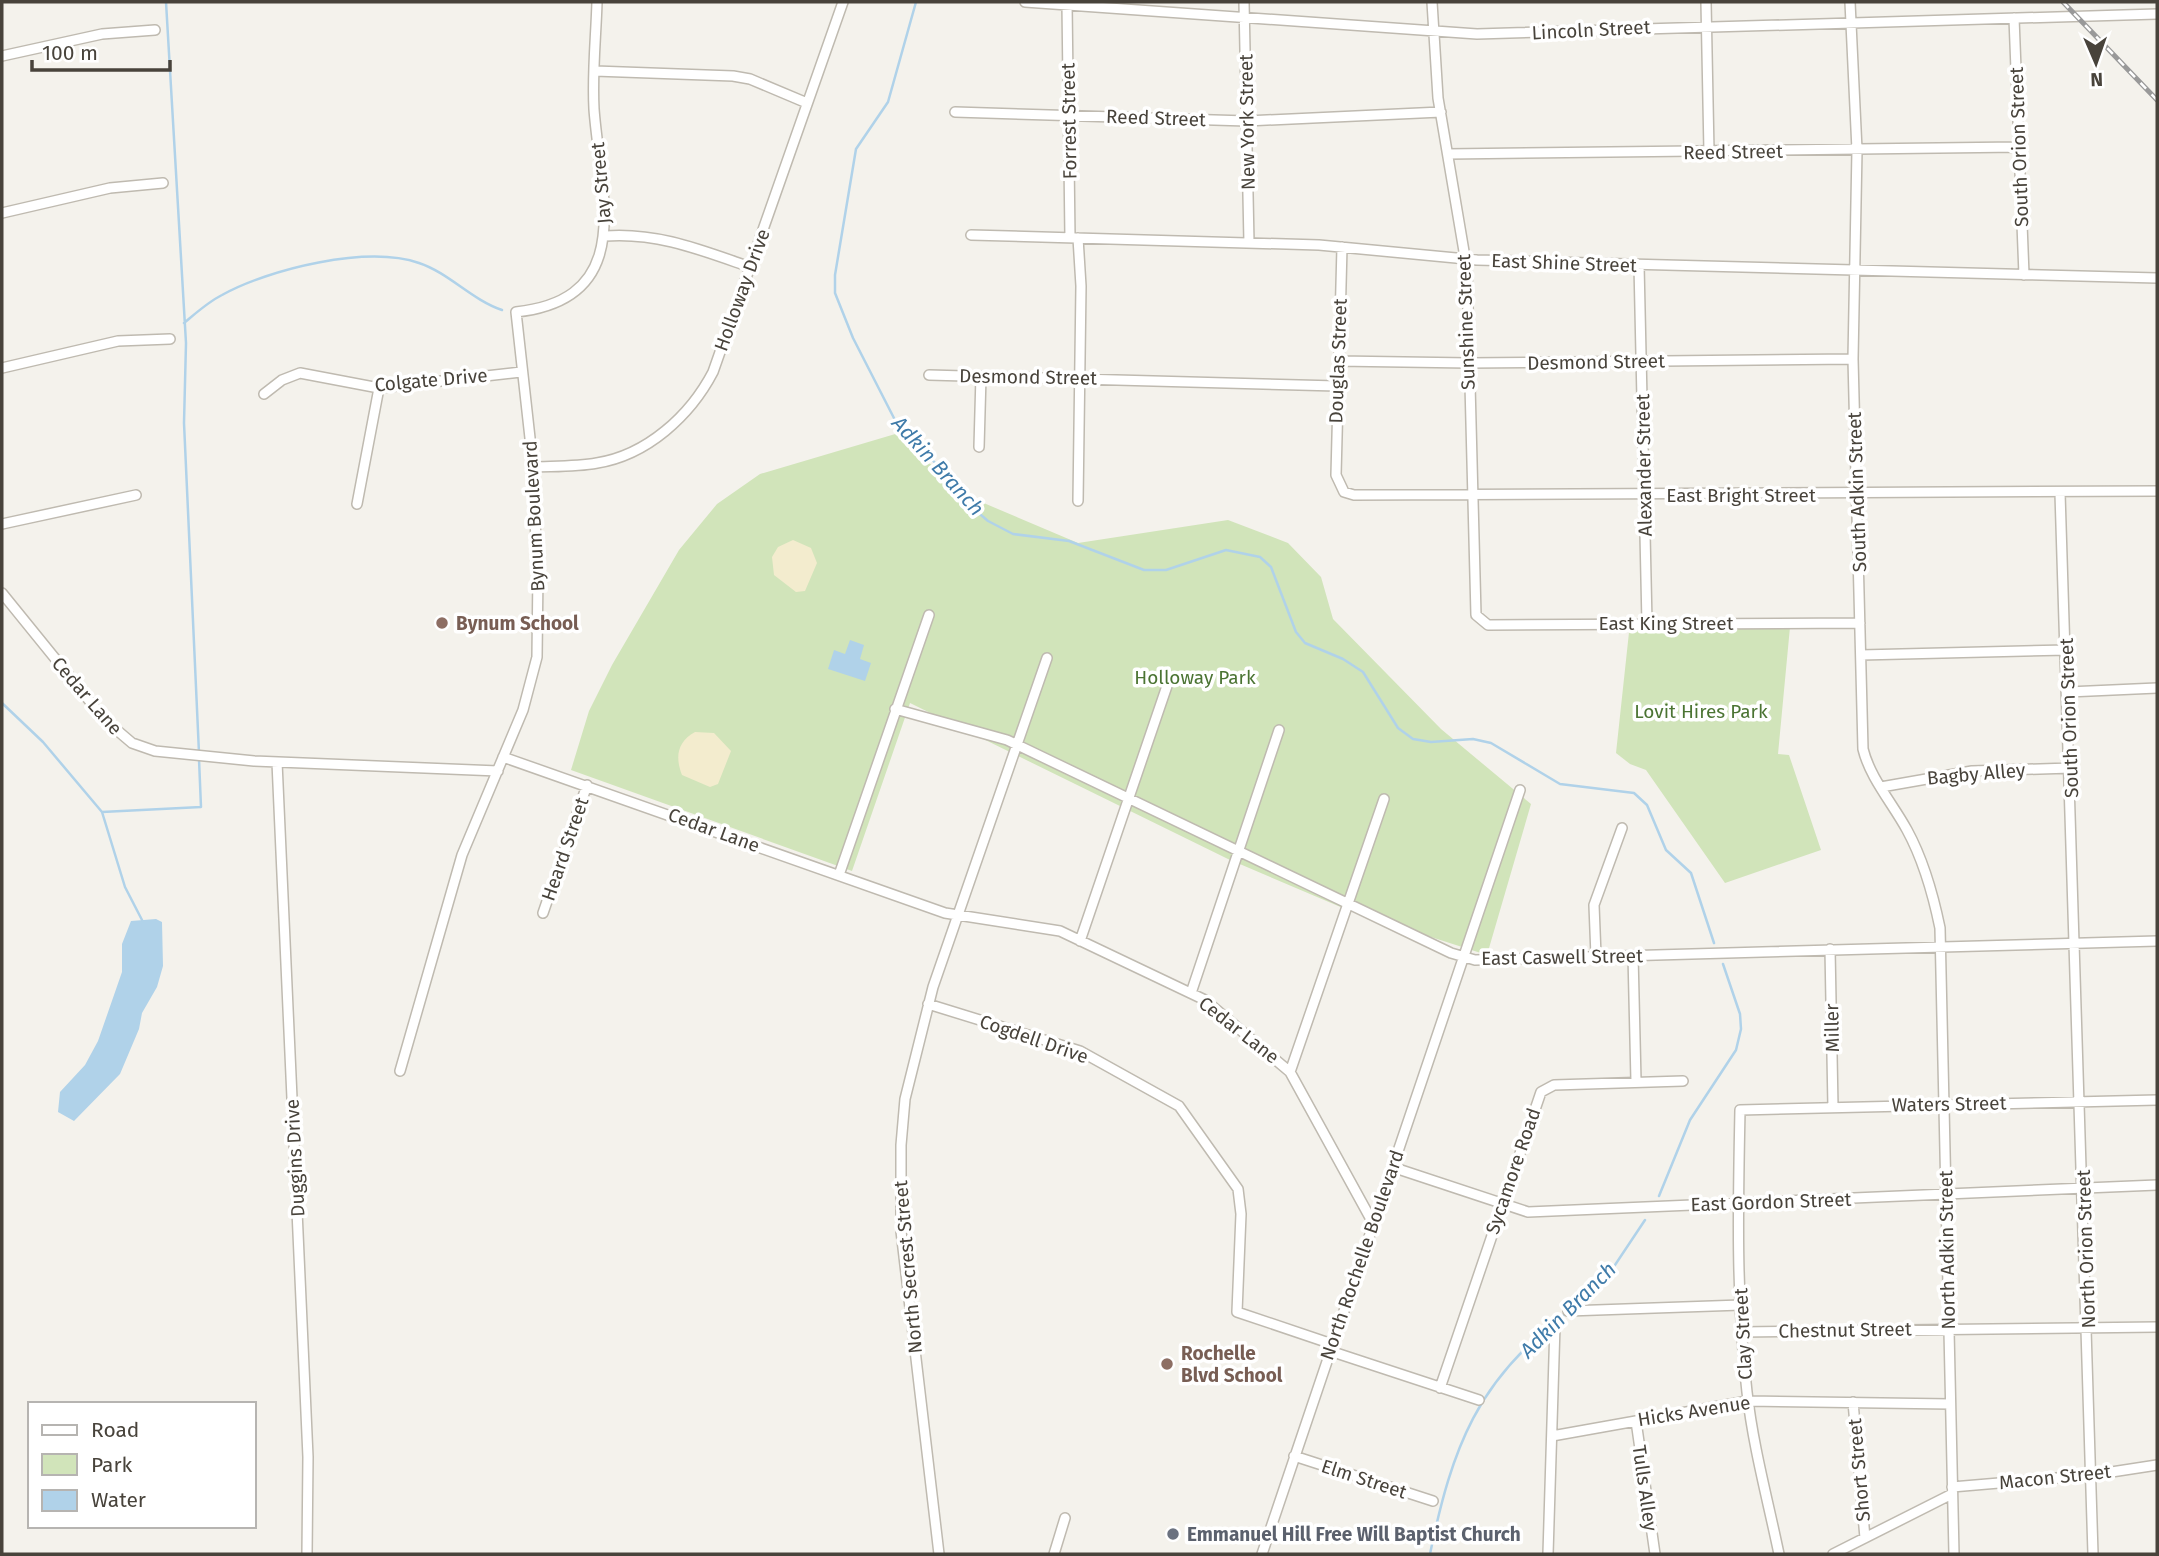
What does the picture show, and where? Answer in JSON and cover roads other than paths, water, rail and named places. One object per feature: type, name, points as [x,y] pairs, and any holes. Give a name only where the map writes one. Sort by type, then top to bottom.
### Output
[{"type":"street","name":"Jay Street","points":[[516,312],[552,305],[580,287],[599,261],[605,236],[595,71],[597,2]]},
{"type":"street","name":"Holloway Drive","points":[[532,467],[606,461],[637,449],[673,424],[695,400],[713,372],[843,2]]},
{"type":"street","name":"Lincoln Street","points":[[1026,2],[1433,32],[1528,33],[1706,25],[2157,14]]},
{"type":"street","name":"New York Street","points":[[1244,2],[1249,243]]},
{"type":"street","name":"Sunshine Street","points":[[1432,2],[1441,112],[1465,259],[1476,615]]},
{"type":"street","points":[[1706,2],[1709,152]]},
{"type":"street","name":"South Adkin Street","points":[[1850,2],[1857,150],[1853,359],[1863,749],[1926,871],[1941,946]]},
{"type":"street","name":"Forrest Street","points":[[1067,4],[1080,379],[1077,500]]},
{"type":"street","name":"South Orion Street","points":[[2014,18],[2024,275]]},
{"type":"street","points":[[2,57],[102,34],[155,30]]},
{"type":"street","points":[[595,71],[733,76],[750,79],[807,103]]},
{"type":"street","name":"Reed Street","points":[[955,112],[1247,121],[1441,112]]},
{"type":"street","name":"Reed Street","points":[[1448,154],[2018,147]]},
{"type":"street","points":[[2,213],[110,188],[163,183]]},
{"type":"street","name":"East Shine Street","points":[[971,235],[1342,247],[1465,259],[2157,278]]},
{"type":"street","points":[[605,236],[662,238],[750,267]]},
{"type":"street","name":"Douglas Street","points":[[1336,475],[1342,247]]},
{"type":"street","name":"Alexander Street","points":[[1639,265],[1647,623]]},
{"type":"street","name":"Bynum Boulevard","points":[[503,757],[532,684],[538,648],[538,571],[532,467],[516,312]]},
{"type":"street","points":[[2,368],[118,341],[170,340]]},
{"type":"street","name":"Desmond Street","points":[[1338,361],[1469,363],[1853,359]]},
{"type":"street","name":"Colgate Drive","points":[[264,394],[282,380],[300,373],[379,388],[521,372]]},
{"type":"street","name":"Desmond Street","points":[[929,375],[1337,386]]},
{"type":"street","points":[[979,447],[981,376]]},
{"type":"street","points":[[357,504],[379,388]]},
{"type":"street","name":"East Bright Street","points":[[1336,475],[1344,492],[1354,495],[1857,495],[2157,491]]},
{"type":"street","name":"South Orion Street","points":[[2060,493],[2076,943]]},
{"type":"street","points":[[2,524],[136,495]]},
{"type":"street","name":"Cedar Lane","points":[[2,593],[105,720],[132,743],[155,751],[277,762],[498,771]]},
{"type":"street","points":[[839,875],[929,615]]},
{"type":"street","name":"East King Street","points":[[1476,615],[1489,625],[1860,623]]},
{"type":"street","points":[[1861,656],[2067,650]]},
{"type":"street","name":"North Secrest Street","points":[[939,1554],[906,1282],[900,1184],[905,1099],[928,1004],[1047,658]]},
{"type":"street","points":[[1080,941],[1168,683]]},
{"type":"street","points":[[2068,692],[2157,688]]},
{"type":"street","name":"East Caswell Street","points":[[895,709],[1016,744],[1238,851],[1475,960],[2157,941]]},
{"type":"street","points":[[1191,993],[1279,730]]},
{"type":"street","points":[[400,1071],[462,855],[503,757]]},
{"type":"street","name":"Cedar Lane","points":[[503,757],[945,913],[1060,931],[1205,1000],[1290,1072],[1373,1223]]},
{"type":"street","name":"Duggins Drive","points":[[277,762],[308,1457],[307,1554]]},
{"type":"street","name":"Bagby Alley","points":[[1881,786],[1972,771],[2071,768]]},
{"type":"street","name":"Heard Street","points":[[543,914],[587,785]]},
{"type":"street","name":"North Rochelle Boulevard","points":[[1262,1554],[1520,790]]},
{"type":"street","points":[[1290,1072],[1384,799]]},
{"type":"street","points":[[1596,956],[1594,905],[1622,828]]},
{"type":"street","name":"North Orion Street","points":[[2076,943],[2093,1554]]},
{"type":"street","name":"North Adkin Street","points":[[1941,946],[1954,1554]]},
{"type":"street","name":"Miller","points":[[1830,949],[1833,1107]]},
{"type":"street","points":[[1633,955],[1636,1081]]},
{"type":"street","name":"Cogdell Drive","points":[[928,1004],[1080,1051],[1179,1106],[1238,1189],[1241,1214],[1237,1312],[1331,1347]]},
{"type":"street","name":"Sycamore Road","points":[[1440,1388],[1541,1092],[1547,1087],[1683,1081]]},
{"type":"street","name":"Waters Street","points":[[1740,1110],[2157,1100]]},
{"type":"street","name":"Clay Street","points":[[1740,1110],[1738,1203],[1742,1332],[1748,1401],[1779,1554]]},
{"type":"street","name":"East Gordon Street","points":[[1392,1167],[1528,1212],[2157,1185]]},
{"type":"street","points":[[1568,1311],[1741,1305]]},
{"type":"street","points":[[1548,1554],[1555,1325]]},
{"type":"street","name":"Chestnut Street","points":[[1742,1332],[2157,1327]]},
{"type":"street","points":[[1331,1347],[1479,1400]]},
{"type":"street","name":"Hicks Avenue","points":[[1552,1436],[1748,1401],[1950,1404]]},
{"type":"street","name":"Short Street","points":[[1853,1402],[1865,1538]]},
{"type":"street","name":"Tulls Alley","points":[[1636,1421],[1655,1554]]},
{"type":"street","name":"Elm Street","points":[[1294,1456],[1433,1501]]},
{"type":"street","name":"Macon Street","points":[[1833,1554],[1952,1490],[2157,1465]]},
{"type":"street","points":[[1054,1554],[1065,1518]]},
{"type":"water","points":[[850,640],[864,645],[860,659],[871,663],[865,681],[828,669],[834,650],[845,654]]},
{"type":"water","points":[[156,919],[162,922],[163,966],[157,987],[142,1013],[139,1029],[120,1074],[74,1121],[58,1112],[60,1092],[85,1065],[98,1041],[122,972],[122,944],[131,921]]},
{"type":"waterway","points":[[166,2],[186,343],[184,423],[199,753]]},
{"type":"waterway","name":"Adkin Branch","points":[[916,2],[888,102],[856,149],[835,275],[835,293],[853,338],[897,424],[945,473],[959,496],[988,521],[1013,534],[1069,541],[1144,570],[1166,570],[1226,550],[1260,557],[1271,567],[1296,632],[1305,643],[1343,659],[1363,672],[1398,728],[1413,739],[1431,742],[1473,739],[1491,743],[1560,784],[1634,793],[1647,805],[1666,850],[1691,873],[1714,943]]},
{"type":"waterway","points":[[184,323],[217,298],[242,285],[291,269],[346,258],[398,258],[419,263],[502,310]]},
{"type":"waterway","points":[[2,703],[43,742],[102,812],[125,887],[142,920]]},
{"type":"waterway","points":[[102,812],[201,807],[199,759]]},
{"type":"waterway","name":"Adkin Branch","points":[[1659,1196],[1690,1120],[1736,1050],[1741,1029],[1740,1014],[1723,964]]},
{"type":"waterway","name":"Adkin Branch","points":[[1573,1308],[1609,1274],[1645,1220]]},
{"type":"waterway","name":"Adkin Branch","points":[[1430,1554],[1448,1481],[1473,1418],[1511,1363],[1568,1312]]},
{"type":"railway","points":[[2063,2],[2157,100]]},
{"type":"place","name":"Bynum School","points":[[442,623]]},
{"type":"place","name":"Rochelle Blvd School","points":[[1167,1364]]},
{"type":"place","name":"Emmanuel Hill Free Will Baptist Church","points":[[1173,1534]]},
{"type":"park label","name":"Holloway Park","points":[[1195,677]]},
{"type":"park label","name":"Lovit Hires Park","points":[[1701,711]]}]
